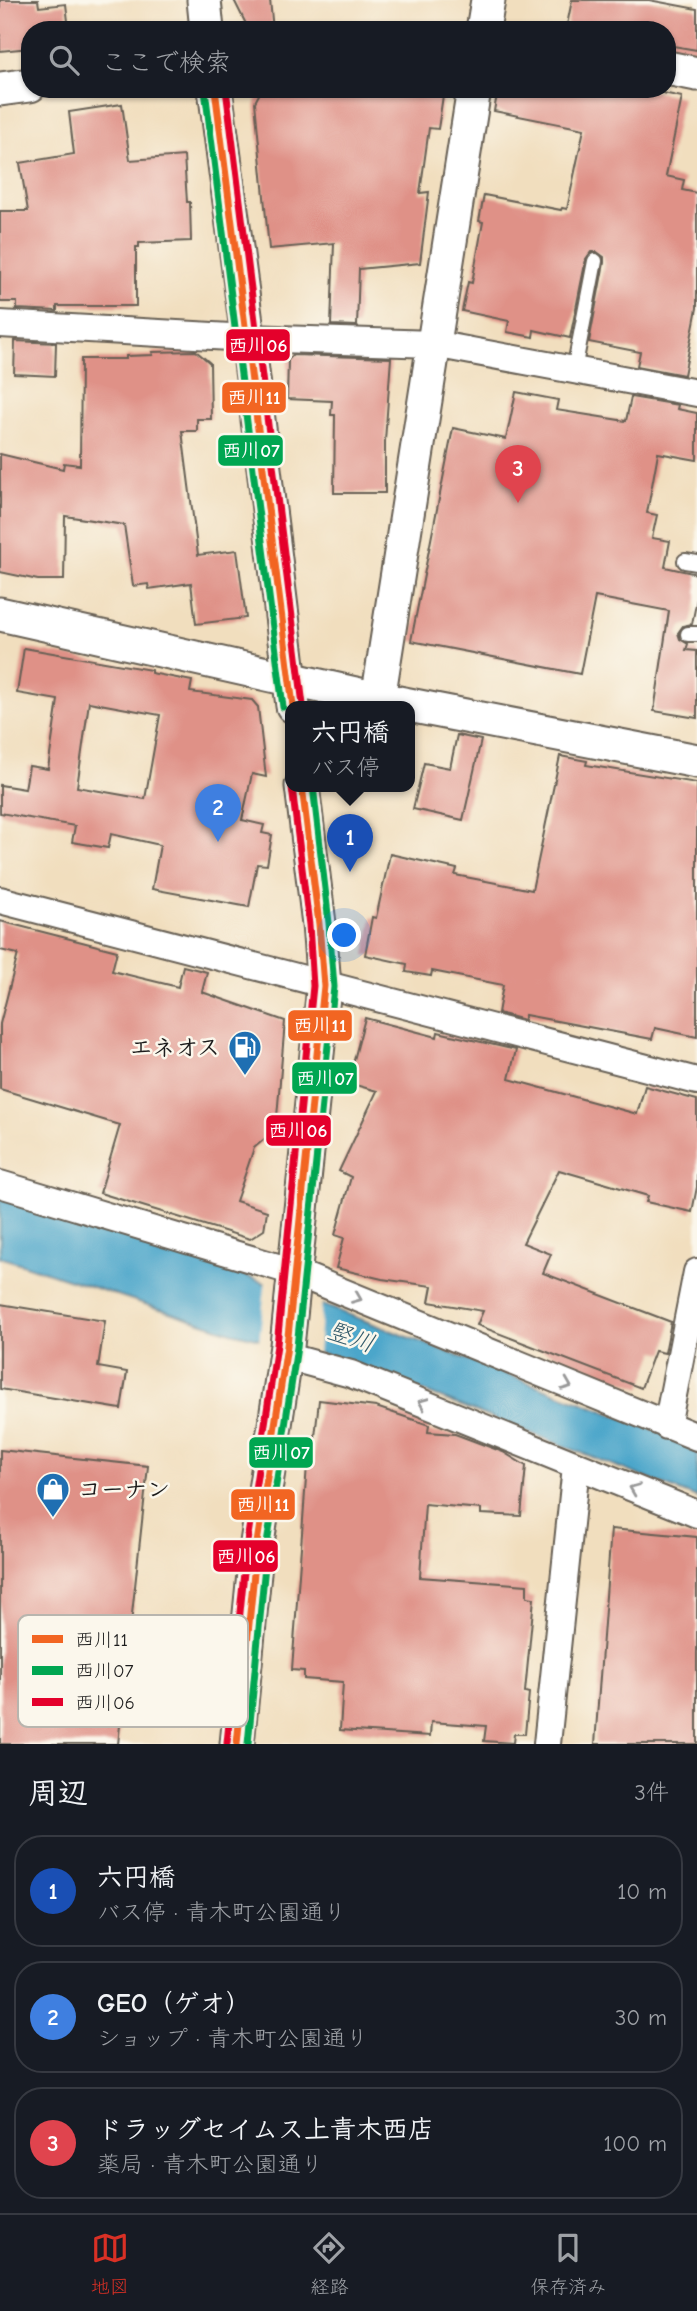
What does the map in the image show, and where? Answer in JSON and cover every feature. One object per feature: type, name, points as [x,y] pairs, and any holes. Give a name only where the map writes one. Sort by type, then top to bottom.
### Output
[{"type":"street","points":[[204,0],[206,21]]},
{"type":"street","points":[[484,21],[488,0]]},
{"type":"street","points":[[676,70],[697,74]]},
{"type":"street","points":[[0,89],[21,86]]},
{"type":"street","points":[[216,98],[291,693]]},
{"type":"street","points":[[378,699],[473,98]]},
{"type":"street","points":[[0,324],[248,338],[434,344],[697,393]]},
{"type":"street","points":[[0,614],[291,693],[388,701]]},
{"type":"street","points":[[415,706],[697,761]]},
{"type":"street","points":[[248,1633],[257,1543],[286,1351],[324,986],[303,792]]},
{"type":"street","points":[[0,900],[697,1082]]},
{"type":"street","points":[[0,1184],[293,1279],[697,1437]]},
{"type":"street","points":[[667,1426],[697,1272]]},
{"type":"street","points":[[286,1351],[351,1374],[697,1514]]},
{"type":"street","points":[[547,1744],[576,1466]]},
{"type":"street","points":[[237,1744],[247,1744]]},
{"type":"lane","points":[[574,370],[595,261]]},
{"type":"water","name":"竪川","points":[[0,1196],[230,1270],[697,1446],[697,1498],[336,1357],[231,1332],[0,1257]]},
{"type":"pier","points":[[266,1279],[322,1301],[318,1356],[259,1342]]},
{"type":"building","points":[[0,0],[38,0],[39,7],[66,4],[68,21],[21,21],[21,49],[0,51]]},
{"type":"building","points":[[234,0],[270,0],[272,21],[244,21]]},
{"type":"building","points":[[572,0],[649,0],[697,9],[697,50],[676,46],[676,21],[568,21]]},
{"type":"building","points":[[682,97],[666,176],[684,180],[682,190],[697,193],[697,308],[684,375],[637,366],[640,352],[589,342],[604,263],[604,257],[597,252],[591,252],[586,259],[570,338],[534,330],[533,337],[507,332],[509,321],[462,311],[468,282],[472,283],[483,222],[479,221],[484,195],[567,209],[584,129],[494,111],[496,98]]},
{"type":"building","points":[[257,98],[443,98],[438,129],[429,128],[420,193],[429,192],[420,263],[359,269],[357,326],[331,325],[334,243],[269,249],[255,102]]},
{"type":"building","points":[[122,104],[130,160],[184,156],[187,202],[190,202],[191,241],[139,243],[139,247],[136,247],[136,306],[57,306],[57,311],[17,309],[17,302],[0,302],[0,211],[28,211],[20,163],[74,154],[69,112]]},
{"type":"building","points":[[15,341],[56,343],[55,376],[14,374]]},
{"type":"building","points":[[196,351],[210,363],[211,419],[197,419],[197,431],[182,431],[198,555],[237,550],[246,618],[196,624],[191,583],[149,589],[148,584],[133,586],[124,525],[65,516],[64,580],[38,580],[0,572],[0,454],[63,469],[64,463],[80,465],[81,359],[126,359],[126,356],[153,355],[152,352]]},
{"type":"building","points":[[293,355],[391,358],[385,441],[385,493],[334,493],[335,415],[331,415],[332,401],[287,399],[288,360]]},
{"type":"building","points":[[516,392],[558,400],[556,410],[626,421],[631,397],[678,405],[677,409],[697,413],[697,460],[658,453],[647,513],[657,515],[652,538],[670,541],[665,567],[697,574],[697,599],[692,624],[683,626],[678,633],[680,639],[688,644],[686,650],[697,651],[697,718],[654,711],[669,611],[595,597],[580,674],[411,641],[453,428],[506,439]]},
{"type":"building","points":[[24,648],[151,670],[151,673],[192,681],[190,692],[252,700],[258,707],[266,777],[252,774],[242,820],[264,825],[262,833],[272,835],[267,865],[257,864],[249,907],[152,889],[160,845],[111,834],[108,848],[72,842],[75,826],[0,813],[0,785],[25,789],[29,766],[48,769],[58,700],[17,693]],"holes":[[[89,702],[160,715],[145,799],[77,787]]]},
{"type":"building","points":[[457,735],[481,740],[463,820],[413,809],[424,763],[450,768]]},
{"type":"building","points":[[560,756],[587,761],[586,765],[697,783],[697,1037],[655,1028],[652,1039],[525,1015],[524,1020],[498,1013],[503,985],[432,971],[431,976],[406,972],[407,964],[365,955],[372,917],[376,918],[390,854],[457,869],[455,875],[532,890]]},
{"type":"building","points":[[0,921],[117,951],[112,971],[178,987],[183,966],[207,972],[202,992],[285,1021],[276,1129],[254,1148],[236,1201],[267,1211],[264,1230],[250,1239],[100,1193],[120,1125],[0,1089],[0,1024],[18,954],[0,950]]},
{"type":"building","points":[[365,1018],[437,1037],[438,1032],[516,1050],[509,1079],[637,1114],[645,1086],[697,1100],[697,1187],[692,1212],[646,1202],[648,1196],[559,1170],[523,1243],[551,1254],[543,1273],[671,1322],[665,1353],[655,1351],[641,1388],[477,1325],[483,1311],[429,1302],[432,1286],[382,1279],[336,1268],[344,1238],[335,1235],[351,1177],[339,1171],[377,1091],[348,1083]]},
{"type":"building","points":[[0,1304],[105,1321],[98,1367],[127,1372],[121,1409],[0,1389]]},
{"type":"building","points":[[319,1400],[376,1407],[429,1425],[428,1432],[455,1434],[503,1452],[526,1466],[521,1516],[481,1514],[481,1509],[425,1504],[420,1577],[527,1585],[527,1597],[534,1598],[525,1692],[529,1693],[525,1734],[514,1734],[513,1743],[484,1741],[486,1726],[431,1722],[430,1736],[340,1730],[343,1682],[304,1679],[304,1671],[292,1670],[307,1465],[312,1465]]},
{"type":"building","points":[[0,1450],[148,1466],[132,1615],[18,1615],[18,1727],[120,1727],[118,1744],[0,1744]]},
{"type":"building","points":[[611,1529],[697,1537],[697,1744],[595,1744]]},
{"type":"transit line","name":"西川07","points":[[206,98],[283,707]]},
{"type":"transit line","name":"西川11","points":[[216,98],[292,701]]},
{"type":"transit line","name":"西川06","points":[[227,98],[302,701]]},
{"type":"transit line","name":"西川06","points":[[240,1615],[247,1542],[277,1345],[313,986],[309,925],[293,792]]},
{"type":"transit line","name":"西川11","points":[[248,1633],[257,1543],[287,1346],[324,986],[303,792]]},
{"type":"transit line","name":"西川07","points":[[248,1744],[267,1544],[297,1347],[334,987],[314,792]]},
{"type":"transit line","name":"西川06","points":[[227,1743],[229,1727]]},
{"type":"transit line","name":"西川11","points":[[237,1744],[239,1727]]},
{"type":"place","name":"ドラッグセイムス上青木西店","points":[[518,503]]},
{"type":"place","name":"GEO（ゲオ）","points":[[218,842]]},
{"type":"place","name":"六円橋","points":[[350,872]]},
{"type":"place","name":"エネオス","points":[[245,1077]]},
{"type":"place","name":"コーナン","points":[[53,1519]]}]
